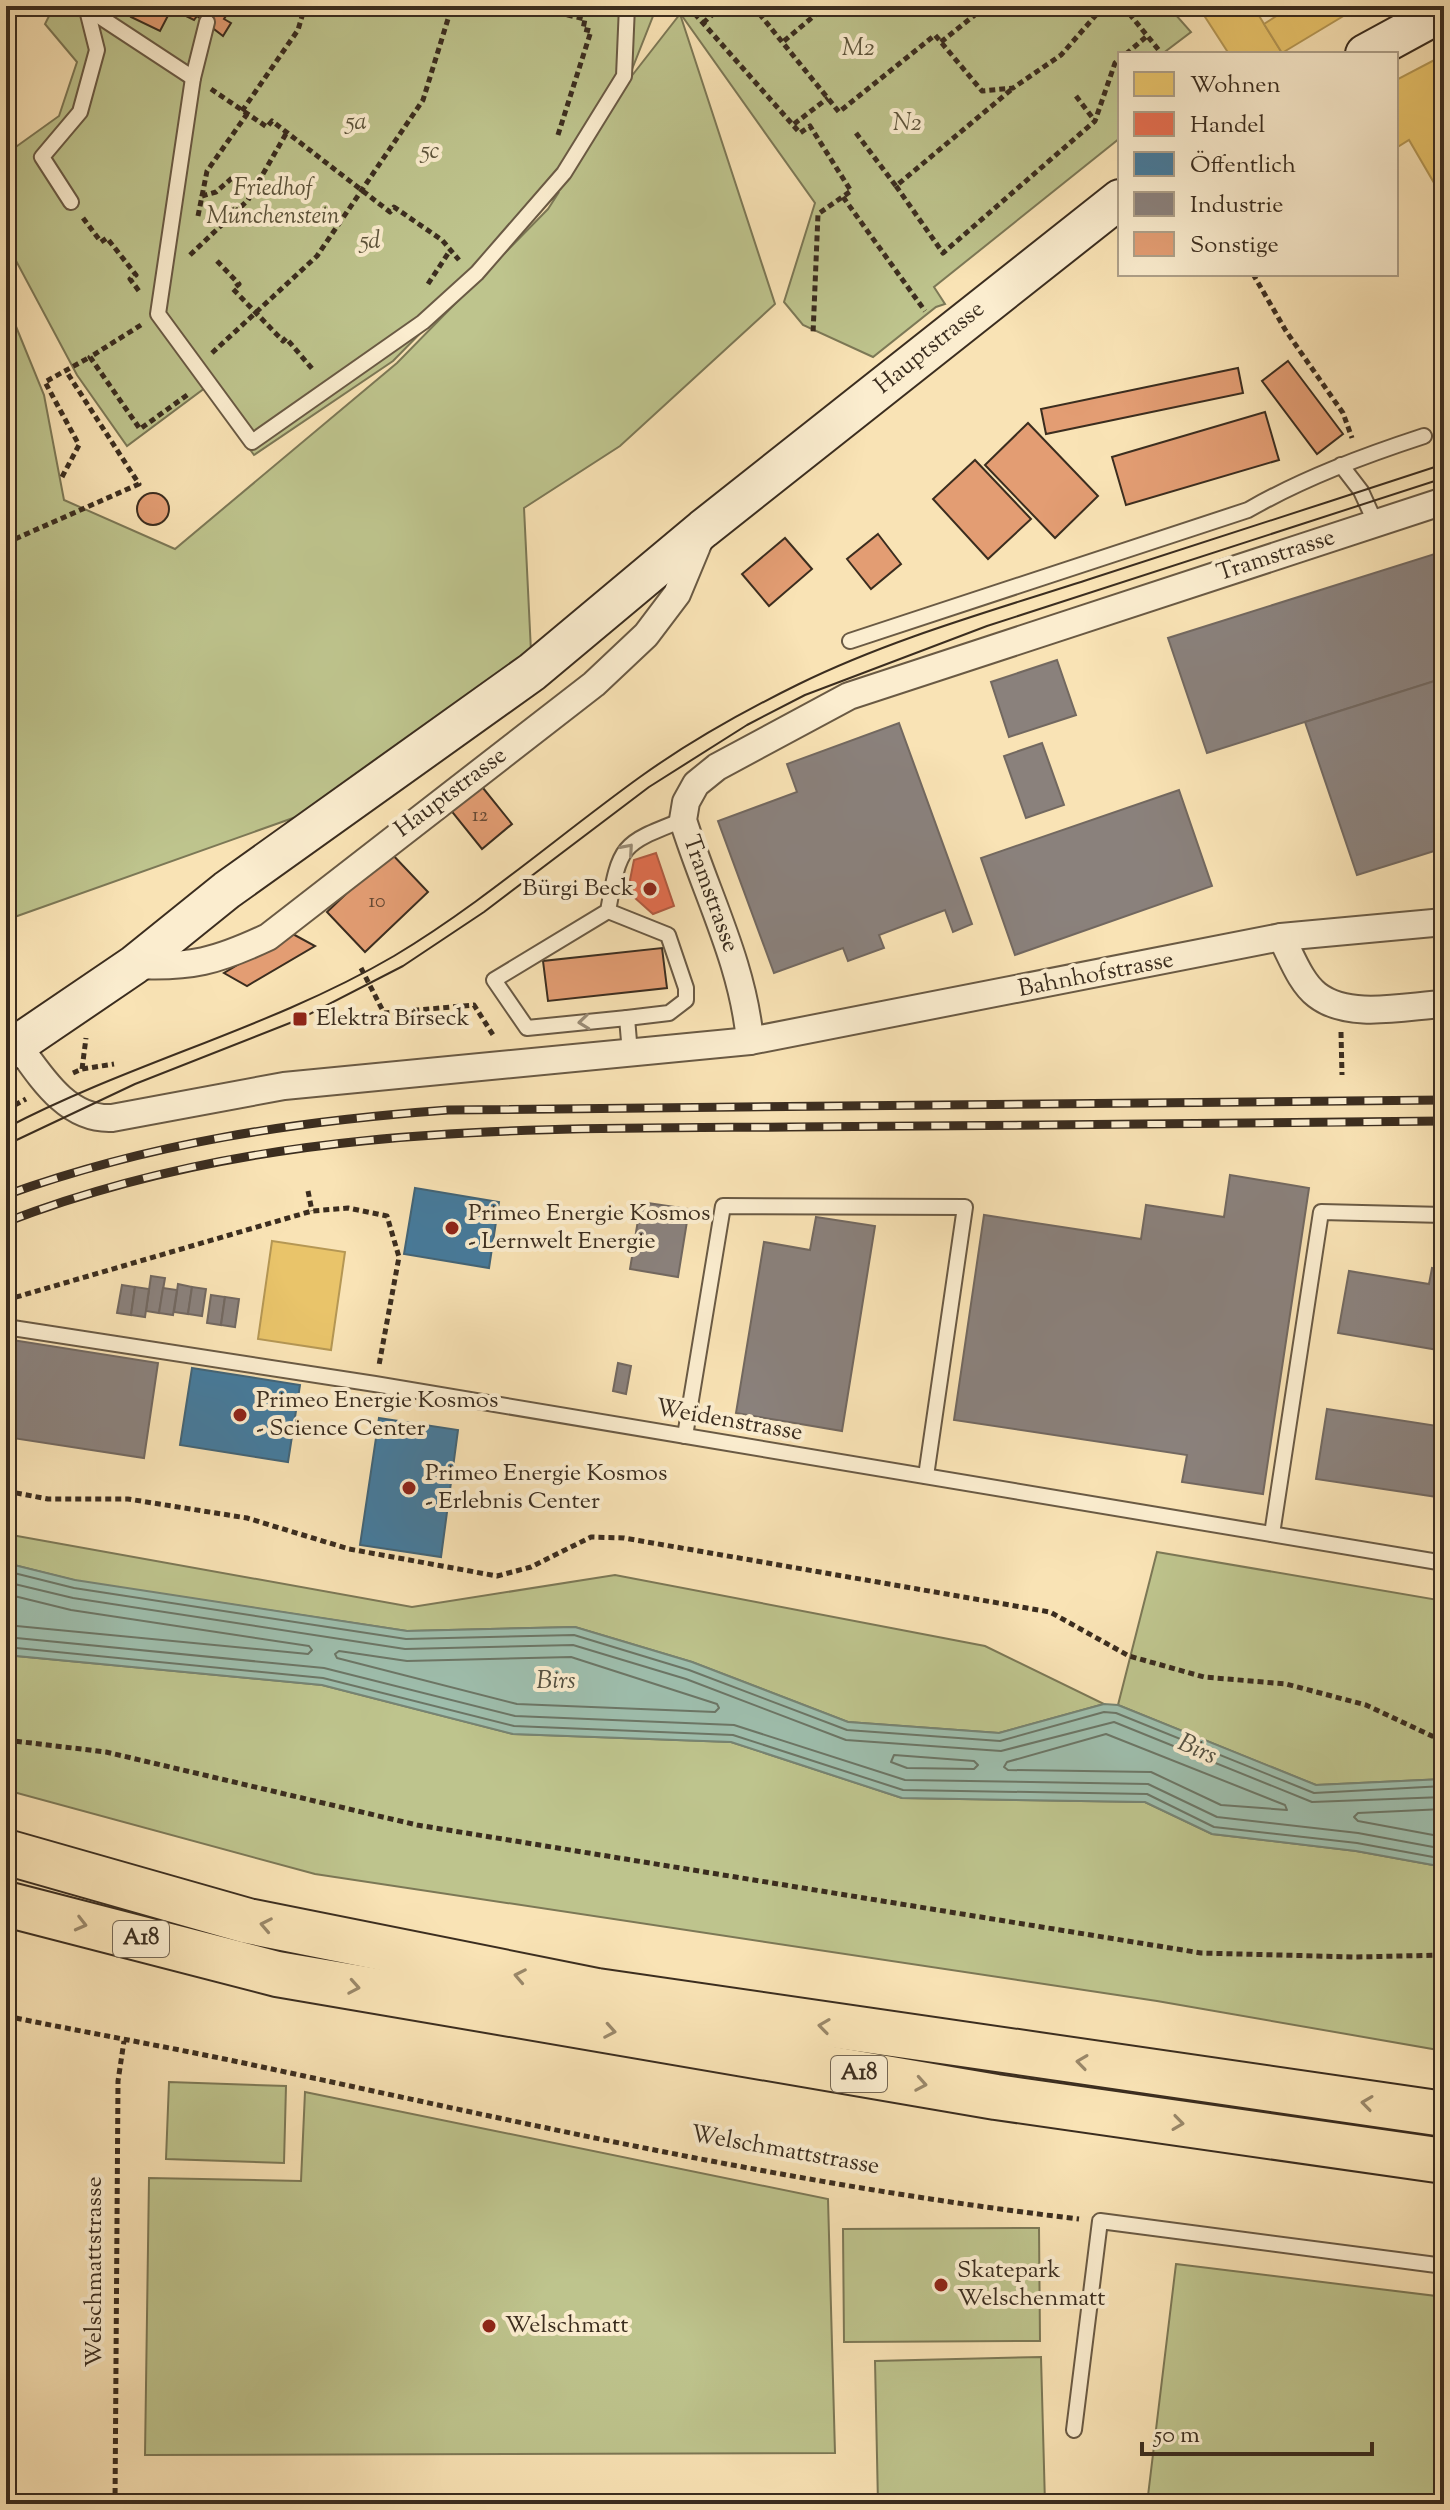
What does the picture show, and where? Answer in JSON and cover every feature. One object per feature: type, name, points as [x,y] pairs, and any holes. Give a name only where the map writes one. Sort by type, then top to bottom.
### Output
[{"type":"highway","name":"A18","points":[[6,1852],[248,1921],[597,1991],[1444,2114]]},
{"type":"highway","name":"A18","points":[[6,1904],[277,1974],[996,2097],[1444,2161]]},
{"type":"main road","points":[[1368,52],[1427,13]]},
{"type":"main road","name":"Hauptstrasse","points":[[12,1049],[134,965],[227,890],[532,672],[703,529],[1118,201]]},
{"type":"street","name":"Tramstrasse","points":[[750,1041],[747,1009],[736,965],[683,820],[686,802],[696,784],[717,767],[849,696],[1444,501]]},
{"type":"street","name":"Hauptstrasse","points":[[134,965],[182,968],[229,955],[268,937],[594,684],[646,635],[677,594],[703,529]]},
{"type":"street","name":"Bahnhofstrasse","points":[[750,1041],[1281,937],[1444,922]]},
{"type":"street","points":[[1281,937],[1299,971],[1316,994],[1340,1007],[1444,1004]]},
{"type":"street","points":[[12,1049],[63,1100],[100,1119],[284,1086],[750,1041]]},
{"type":"lane","points":[[207,22],[193,78],[158,314],[252,442],[423,322],[477,273],[564,173],[624,76],[627,6]]},
{"type":"lane","points":[[88,8],[193,78]]},
{"type":"lane","points":[[71,202],[42,157],[80,112],[97,50],[88,8]]},
{"type":"lane","points":[[850,641],[1248,510],[1359,457],[1424,436]]},
{"type":"lane","points":[[1341,465],[1361,491],[1376,524]]},
{"type":"lane","points":[[608,911],[668,935],[686,988],[686,1000],[669,1013],[527,1028],[494,980],[608,911],[617,865],[630,843],[683,820]]},
{"type":"lane","points":[[627,1018],[630,1053]]},
{"type":"lane","points":[[685,1436],[723,1206],[965,1207],[926,1476]]},
{"type":"lane","points":[[1272,1534],[1321,1212],[1444,1215]]},
{"type":"lane","name":"Weidenstrasse","points":[[6,1327],[375,1384],[1444,1563]]},
{"type":"lane","points":[[1074,2430],[1100,2221],[1444,2266]]},
{"type":"path","points":[[196,367],[317,256],[423,100],[452,6]]},
{"type":"path","points":[[528,6],[585,19],[583,29],[591,31],[558,133],[545,195]]},
{"type":"path","points":[[688,6],[800,133],[810,126],[851,191],[818,214],[813,334]]},
{"type":"path","points":[[703,23],[722,6]]},
{"type":"path","points":[[753,6],[839,112],[935,35],[982,91],[1013,88]]},
{"type":"path","points":[[784,41],[826,6]]},
{"type":"path","points":[[941,42],[986,6]]},
{"type":"path","points":[[896,186],[1013,88],[1061,55],[1104,6]]},
{"type":"path","points":[[1123,6],[1160,52]]},
{"type":"path","points":[[196,226],[207,171],[298,30],[305,7]]},
{"type":"path","points":[[1128,52],[1147,36]]},
{"type":"path","points":[[856,133],[943,253],[1095,121],[1118,61]]},
{"type":"path","points":[[218,94],[267,127],[272,121],[361,192],[390,212],[394,207],[442,240],[449,252]]},
{"type":"path","points":[[1076,96],[1095,121]]},
{"type":"path","points":[[794,124],[828,98]]},
{"type":"path","points":[[163,282],[248,200],[287,132]]},
{"type":"path","points":[[202,196],[216,192],[232,178]]},
{"type":"path","points":[[843,197],[927,314]]},
{"type":"path","points":[[87,224],[101,242],[107,238],[136,275],[130,279],[139,292]]},
{"type":"path","points":[[190,256],[193,241]]},
{"type":"path","points":[[217,261],[239,284],[233,289],[283,341],[286,338],[317,375]]},
{"type":"path","points":[[1254,276],[1286,331],[1343,413],[1359,457]]},
{"type":"path","points":[[62,477],[79,445],[45,382],[158,314]]},
{"type":"path","points":[[90,357],[140,429],[191,392]]},
{"type":"path","points":[[6,543],[139,484],[66,371]]},
{"type":"path","points":[[361,968],[384,1013],[474,1005],[500,1046]]},
{"type":"path","points":[[1340,1007],[1342,1075]]},
{"type":"path","points":[[308,1191],[312,1211]]},
{"type":"path","points":[[6,1300],[312,1211],[348,1208],[387,1216],[399,1257],[375,1384]]},
{"type":"path","points":[[6,1491],[48,1499],[128,1499],[247,1518],[349,1549],[497,1576],[531,1567],[591,1537],[640,1541],[1050,1612],[1129,1656],[1204,1677],[1286,1684],[1366,1705],[1432,1736],[1444,1736]]},
{"type":"path","points":[[6,1740],[106,1752],[417,1825],[1201,1953],[1356,1957],[1444,1955]]},
{"type":"path","name":"Welschmattstrasse","points":[[6,2016],[263,2067],[587,2138],[966,2205],[1100,2221]]},
{"type":"path","name":"Welschmattstrasse","points":[[115,2504],[118,2081],[124,2041]]},
{"type":"green space","points":[[54,6],[657,6],[627,82],[680,14],[775,304],[620,446],[524,508],[532,672],[372,790],[6,920],[6,302],[44,395],[64,500],[175,549],[397,363],[548,209],[559,192],[393,361],[254,455],[205,388],[127,446],[77,375],[6,242],[6,154],[59,116],[77,62],[45,24]]},
{"type":"green space","points":[[675,6],[1168,6],[1191,32],[1165,52],[1118,52],[1118,140],[934,287],[945,304],[936,307],[873,357],[803,325],[784,302],[815,203]]},
{"type":"green space","points":[[6,1534],[412,1607],[615,1575],[985,1646],[1104,1704],[999,1733],[848,1722],[692,1662],[575,1627],[407,1631],[81,1582],[6,1563]]},
{"type":"green space","points":[[1157,1552],[1444,1601],[1444,1779],[1316,1785],[1118,1705]]},
{"type":"green space","points":[[6,1655],[322,1685],[513,1734],[731,1742],[902,1798],[1145,1802],[1212,1834],[1356,1851],[1444,1867],[1444,2051],[1157,2001],[315,1874],[6,1790]]},
{"type":"green space","points":[[169,2082],[286,2086],[284,2163],[166,2159]]},
{"type":"green space","name":"Welschmatt","points":[[305,2092],[828,2199],[835,2453],[145,2455],[149,2178],[301,2181]]},
{"type":"green space","name":"Skatepark Welschenmatt","points":[[1039,2228],[1040,2341],[844,2342],[843,2229]]},
{"type":"green space","points":[[1176,2264],[1444,2297],[1444,2504],[1147,2504]]},
{"type":"green space","points":[[1041,2357],[1045,2504],[878,2504],[875,2361]]},
{"type":"water","name":"Birs","points":[[6,1563],[75,1580],[407,1631],[575,1627],[692,1662],[848,1722],[999,1733],[1104,1704],[1118,1705],[1316,1785],[1444,1779],[1444,1867],[1356,1851],[1212,1834],[1145,1802],[902,1798],[731,1742],[513,1734],[322,1685],[6,1655]]},
{"type":"building: Wohnen","points":[[1198,6],[1253,6],[1281,52],[1228,52]]},
{"type":"building: Wohnen","points":[[1292,6],[1360,6],[1284,52],[1264,24]]},
{"type":"building: Wohnen","points":[[1444,55],[1444,200],[1409,140],[1398,147],[1398,79]]},
{"type":"building: Wohnen","points":[[272,1241],[345,1252],[331,1350],[258,1339]]},
{"type":"building: Handel","name":"Bürgi Beck","points":[[656,853],[674,906],[653,914],[635,898],[630,880],[634,860]]},
{"type":"building: Öffentlich","name":"Primeo Energie Kosmos - Lernwelt Energie","points":[[415,1188],[499,1202],[489,1268],[404,1254]]},
{"type":"building: Öffentlich","name":"Primeo Energie Kosmos - Science Center","points":[[192,1368],[300,1385],[288,1462],[180,1445]]},
{"type":"building: Öffentlich","name":"Primeo Energie Kosmos - Erlebnis Center","points":[[379,1418],[458,1430],[441,1557],[360,1545]]},
{"type":"building: Industrie","points":[[1444,551],[1444,678],[1207,753],[1168,638]]},
{"type":"building: Industrie","points":[[1057,660],[1076,715],[1009,737],[991,682]]},
{"type":"building: Industrie","points":[[1444,678],[1444,848],[1357,875],[1305,722]]},
{"type":"building: Industrie","points":[[899,723],[972,924],[953,932],[945,910],[879,935],[884,948],[848,961],[843,948],[774,973],[718,821],[797,792],[787,764]]},
{"type":"building: Industrie","points":[[1042,743],[1064,805],[1026,818],[1004,756]]},
{"type":"building: Industrie","points":[[1179,790],[1212,886],[1015,955],[981,858]]},
{"type":"building: Industrie","points":[[1230,1175],[1309,1188],[1263,1494],[1182,1482],[1187,1455],[954,1420],[984,1215],[1141,1239],[1146,1205],[1224,1217]]},
{"type":"building: Industrie","points":[[641,1202],[689,1209],[678,1277],[630,1269]]},
{"type":"building: Industrie","points":[[816,1217],[875,1226],[842,1431],[736,1413],[764,1242],[810,1250]]},
{"type":"building: Industrie","points":[[1432,1268],[1444,1270],[1444,1351],[1338,1333],[1349,1271],[1429,1284]]},
{"type":"building: Industrie","points":[[151,1276],[165,1278],[159,1313],[146,1311]]},
{"type":"building: Industrie","points":[[178,1284],[192,1287],[188,1314],[174,1312]]},
{"type":"building: Industrie","points":[[122,1285],[135,1287],[131,1315],[117,1313]]},
{"type":"building: Industrie","points":[[135,1287],[149,1289],[145,1317],[131,1315]]},
{"type":"building: Industrie","points":[[192,1287],[206,1289],[202,1316],[188,1314]]},
{"type":"building: Industrie","points":[[163,1288],[177,1290],[173,1315],[159,1313]]},
{"type":"building: Industrie","points":[[211,1295],[225,1297],[221,1325],[207,1323]]},
{"type":"building: Industrie","points":[[225,1297],[239,1299],[235,1327],[221,1325]]},
{"type":"building: Industrie","points":[[6,1339],[158,1363],[144,1458],[6,1437]]},
{"type":"building: Industrie","points":[[618,1363],[631,1366],[626,1394],[613,1391]]},
{"type":"building: Industrie","points":[[1327,1409],[1444,1427],[1444,1498],[1316,1479]]},
{"type":"building: Sonstige","points":[[136,6],[173,6],[160,31],[131,17]]},
{"type":"building: Sonstige","points":[[189,6],[232,6],[224,19],[231,23],[223,36],[197,16],[194,20],[184,15]]},
{"type":"building: Sonstige","points":[[1288,361],[1343,434],[1317,454],[1262,381]]},
{"type":"building: Sonstige","points":[[1238,368],[1243,393],[1046,434],[1041,409]]},
{"type":"building: Sonstige","points":[[1265,412],[1279,460],[1126,505],[1112,457]]},
{"type":"building: Sonstige","points":[[1028,423],[1098,496],[1055,538],[985,465]]},
{"type":"building: Sonstige","points":[[975,460],[1031,519],[988,559],[933,499]]},
{"type":"building: Sonstige","points":[[153,493],[165,497],[169,509],[165,521],[153,525],[141,521],[137,509],[141,497]]},
{"type":"building: Sonstige","points":[[878,534],[901,564],[871,589],[847,559]]},
{"type":"building: Sonstige","points":[[785,538],[812,569],[769,606],[742,574]]},
{"type":"building: Sonstige","points":[[479,783],[512,824],[482,849],[449,808]]},
{"type":"building: Sonstige","points":[[390,852],[428,892],[365,952],[327,912]]},
{"type":"building: Sonstige","points":[[291,933],[315,946],[247,986],[224,973]]},
{"type":"building: Sonstige","points":[[662,948],[667,988],[548,1001],[543,961]]},
{"type":"tram line","points":[[6,1128],[102,1083],[299,1004],[394,956],[458,914],[609,799],[678,751],[799,684],[944,626],[1444,464]]},
{"type":"tram line","points":[[6,1145],[135,1084],[300,1019],[403,966],[484,912],[649,787],[747,725],[805,695],[987,626],[1444,478]]},
{"type":"railway","points":[[6,1195],[114,1161],[224,1137],[335,1121],[448,1110],[1444,1100]]},
{"type":"railway","points":[[6,1222],[102,1190],[199,1166],[295,1149],[392,1138],[588,1129],[1444,1121]]},
{"type":"place","name":"Bürgi Beck","points":[[650,889]]},
{"type":"place","name":"Elektra Birseck","points":[[300,1019]]},
{"type":"place","name":"Primeo Energie Kosmos - Lernwelt Energie","points":[[452,1228]]},
{"type":"place","name":"Primeo Energie Kosmos - Science Center","points":[[240,1415]]},
{"type":"place","name":"Primeo Energie Kosmos - Erlebnis Center","points":[[409,1488]]},
{"type":"place","name":"Skatepark Welschenmatt","points":[[941,2285]]},
{"type":"place","name":"Welschmatt","points":[[489,2326]]},
{"type":"park label","name":"M2","points":[[858,49]]},
{"type":"park label","name":"5a","points":[[356,123]]},
{"type":"park label","name":"N2","points":[[907,124]]},
{"type":"park label","name":"5c","points":[[430,152]]},
{"type":"park label","name":"Friedhof Münchenstein","points":[[273,203]]},
{"type":"park label","name":"5d","points":[[370,242]]}]
